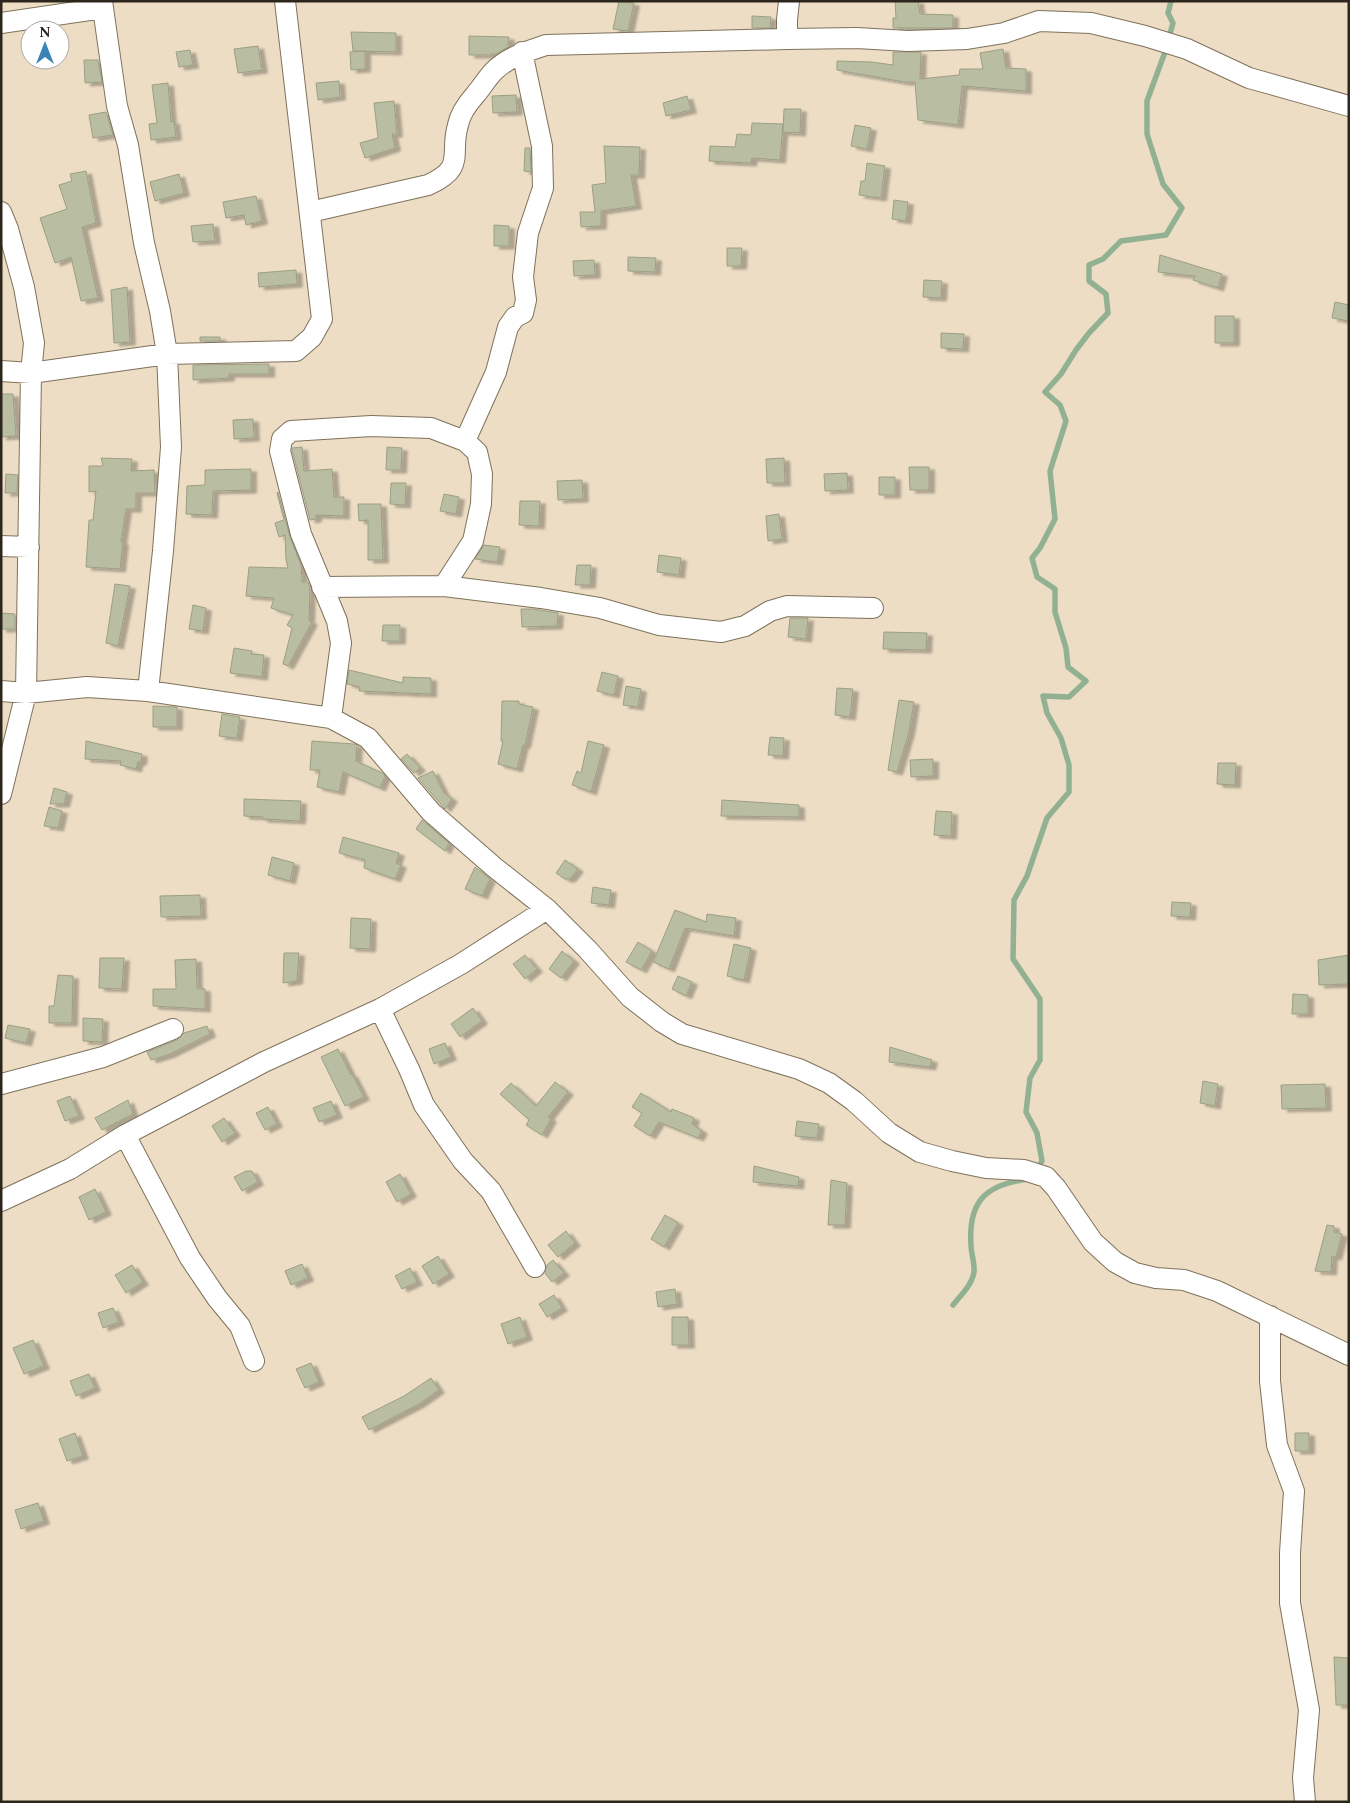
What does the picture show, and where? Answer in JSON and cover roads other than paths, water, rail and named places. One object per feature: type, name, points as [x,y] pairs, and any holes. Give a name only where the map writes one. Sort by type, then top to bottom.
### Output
[{"type":"street","points":[[1,371],[31,373],[167,354],[296,351],[312,337],[322,319],[285,1]]},
{"type":"street","points":[[787,39],[790,1]]},
{"type":"street","points":[[1,23],[102,4],[117,106],[128,145],[144,243],[160,311],[167,354],[170,447],[163,551],[148,691]]},
{"type":"street","points":[[310,212],[428,185],[440,179],[449,171],[456,158],[458,124],[467,105],[495,70],[522,52],[546,46],[787,39],[858,38],[908,41],[967,39],[1004,32],[1039,20],[1091,23],[1187,48],[1249,78],[1349,106]]},
{"type":"street","points":[[466,441],[496,372],[508,327],[523,312],[526,300],[523,276],[528,233],[543,188],[542,146],[522,52]]},
{"type":"street","points":[[1,212],[8,229],[24,287],[34,343],[31,373],[26,693],[1,794]]},
{"type":"street","points":[[331,718],[341,643],[336,621],[301,534],[280,451],[282,439],[291,431],[371,426],[431,428],[466,441],[477,452],[482,474],[481,504],[473,540],[444,586]]},
{"type":"street","points":[[1,546],[29,547]]},
{"type":"street","points":[[322,587],[444,586],[541,598],[600,608],[659,625],[721,632],[745,626],[770,611],[787,606],[873,608]]},
{"type":"street","points":[[1,691],[26,693],[87,687],[148,691],[331,718],[368,738],[432,812],[494,867],[546,909],[588,950],[630,997],[662,1022],[682,1034],[799,1069],[830,1083],[888,1133],[920,1152],[986,1168],[1024,1170],[1046,1176],[1093,1242],[1114,1262],[1135,1273],[1156,1278],[1184,1280],[1217,1291],[1349,1355]]},
{"type":"street","points":[[1,1201],[70,1169],[125,1135],[264,1062],[380,1010],[461,964],[546,909]]},
{"type":"street","points":[[380,1010],[409,1068],[424,1106],[463,1161],[491,1191],[535,1267]]},
{"type":"street","points":[[1,1084],[103,1057],[173,1028]]},
{"type":"street","points":[[125,1135],[190,1258],[217,1298],[240,1326],[254,1361]]},
{"type":"street","points":[[1270,1316],[1270,1382],[1277,1446],[1294,1491],[1290,1552],[1290,1603],[1308,1710],[1303,1778],[1306,1802]]},
{"type":"waterway","points":[[1036,1170],[1042,1161],[1037,1133],[1026,1112],[1030,1078],[1040,1060],[1040,999],[1013,959],[1014,900],[1027,876],[1047,818],[1069,792],[1069,765],[1061,738],[1047,713],[1043,696],[1069,697],[1086,681],[1068,667],[1066,648],[1055,612],[1055,589],[1037,577],[1032,558],[1040,548],[1055,519],[1050,471],[1066,421],[1060,405],[1045,392],[1061,374],[1089,333],[1108,313],[1106,294],[1089,281],[1089,265],[1103,259],[1121,241],[1166,235],[1182,208],[1163,184],[1147,134],[1147,101],[1165,52],[1173,23],[1168,13],[1171,1]]},
{"type":"waterway","points":[[953,1305],[969,1286],[973,1277],[971,1230],[977,1206],[991,1190],[1014,1181],[1029,1179]]}]
